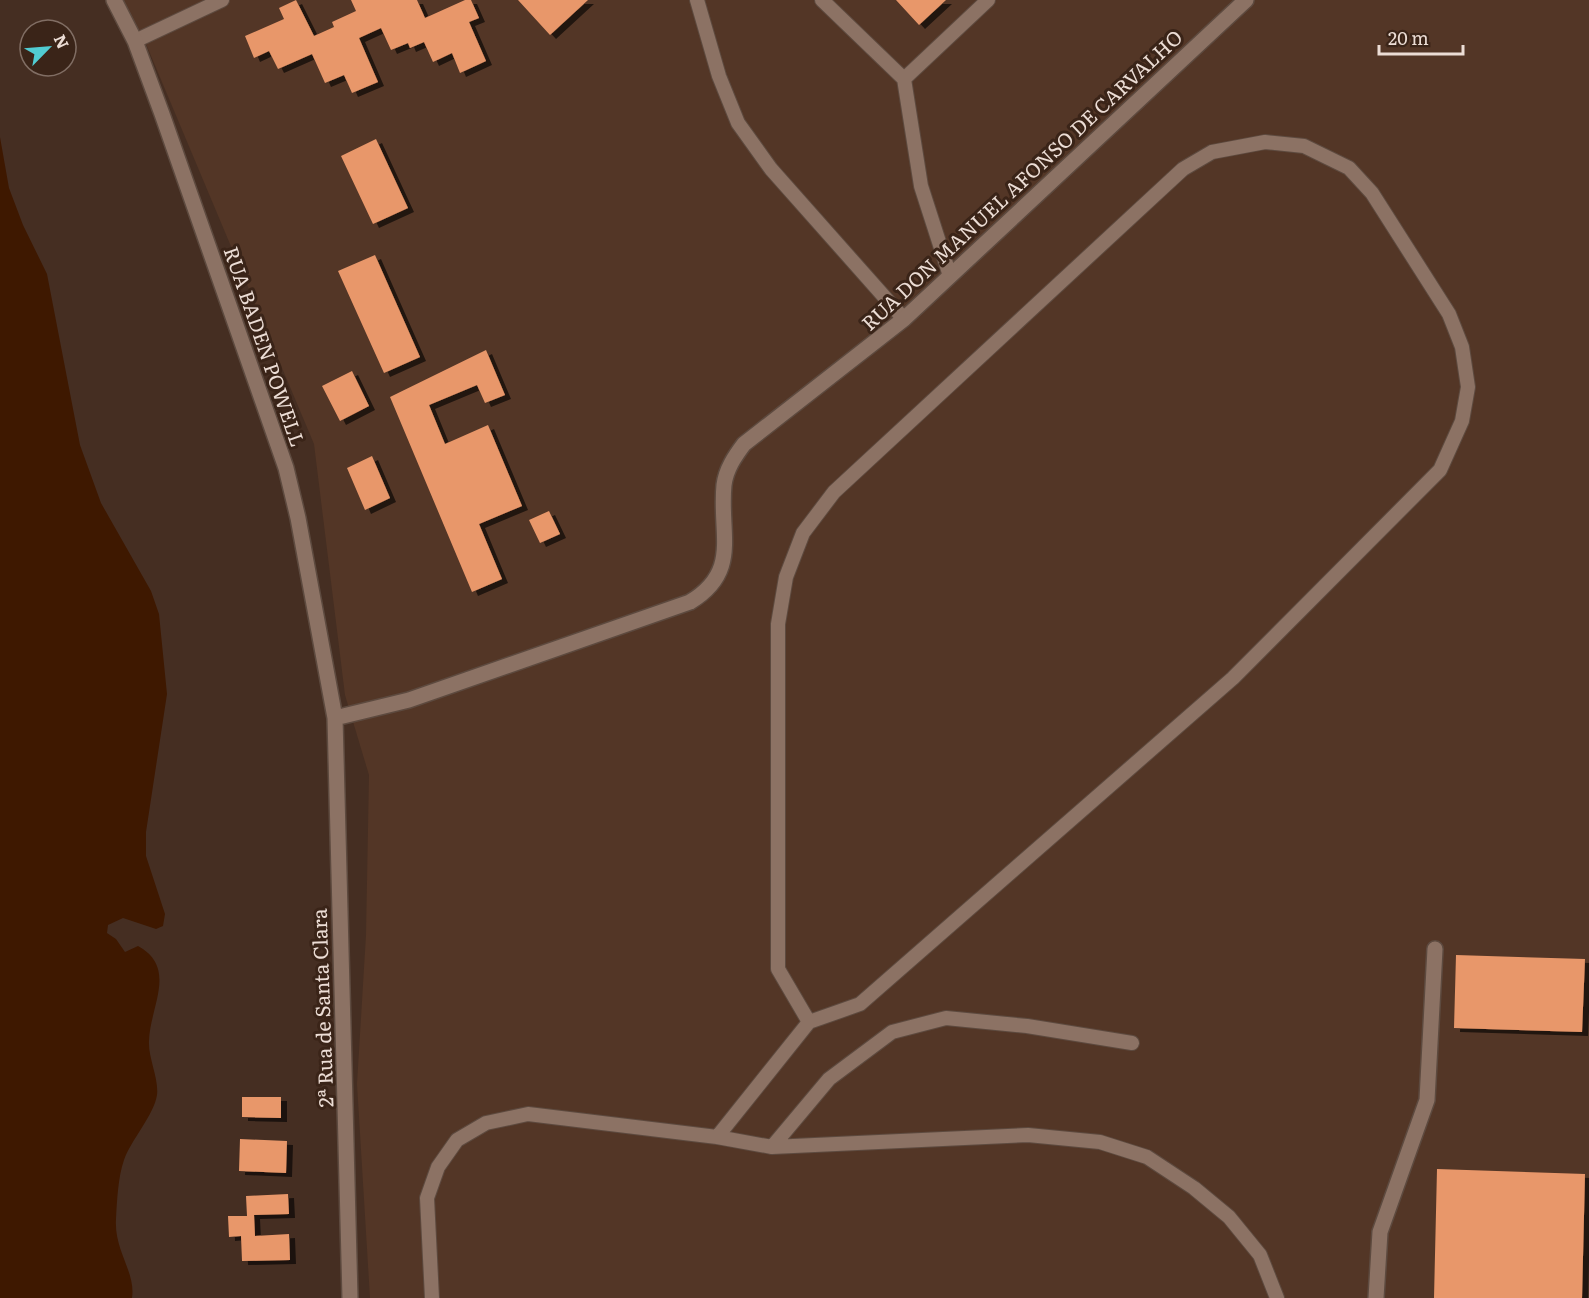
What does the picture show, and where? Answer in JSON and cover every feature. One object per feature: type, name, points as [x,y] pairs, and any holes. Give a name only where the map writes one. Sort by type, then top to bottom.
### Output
[{"type":"street","name":"RUA BADEN POWELL","points":[[114,0],[135,41],[286,468],[298,518],[335,718]]},
{"type":"street","name":"RUA DON MANUEL AFONSO DE CARVALHO","points":[[335,718],[409,700],[690,602],[708,591],[719,576],[724,557],[724,483],[732,459],[744,444],[904,319],[1246,0]]},
{"type":"street","name":"2ª Rua de Santa Clara","points":[[335,718],[350,1298]]},
{"type":"street","points":[[1376,1298],[1380,1232],[1427,1100],[1436,949]]},
{"type":"lane","points":[[135,41],[222,0]]},
{"type":"lane","points":[[697,0],[718,76],[738,123],[771,169],[904,319]]},
{"type":"lane","points":[[822,0],[904,79],[921,186],[950,276]]},
{"type":"lane","points":[[904,79],[988,0]]},
{"type":"lane","points":[[717,1137],[809,1022],[860,1004],[1233,678],[1440,470],[1462,421],[1468,387],[1462,347],[1449,314],[1379,203],[1349,168],[1304,146],[1265,142],[1212,152],[1183,169],[834,492],[803,533],[786,577],[778,624],[778,969],[809,1022]]},
{"type":"lane","points":[[772,1147],[829,1079],[892,1032],[946,1018],[1028,1026],[1132,1043]]},
{"type":"lane","points":[[432,1298],[427,1198],[438,1167],[457,1140],[486,1123],[528,1114],[717,1137],[772,1147],[1028,1135],[1100,1142],[1146,1157],[1194,1188],[1229,1217],[1260,1255],[1277,1298]]},
{"type":"shaded area","points":[[122,0],[1589,0],[1589,1298],[370,1298],[357,1084],[366,935],[369,775],[345,695],[314,444],[146,44]]},
{"type":"shaded area","points":[[0,137],[9,188],[23,225],[47,274],[80,445],[101,503],[151,591],[159,614],[167,694],[146,832],[146,856],[165,914],[163,926],[156,929],[123,918],[108,925],[107,933],[116,939],[125,952],[138,946],[150,955],[157,965],[159,976],[159,989],[149,1041],[157,1095],[152,1111],[124,1160],[117,1197],[116,1231],[131,1279],[132,1298],[0,1298]]},
{"type":"building","points":[[296,0],[314,36],[334,27],[332,22],[356,11],[351,0],[417,0],[425,18],[465,0],[471,0],[479,18],[469,22],[486,61],[460,73],[452,53],[433,62],[424,42],[410,48],[408,43],[391,50],[381,28],[359,38],[378,82],[352,93],[344,75],[325,83],[312,54],[278,69],[269,51],[254,58],[245,36],[284,19],[279,8]]},
{"type":"building","points":[[518,0],[588,0],[550,35]]},
{"type":"building","points":[[896,0],[946,0],[919,25]]},
{"type":"building","points":[[376,139],[408,208],[373,224],[341,156]]},
{"type":"building","points":[[375,255],[420,357],[384,373],[338,271]]},
{"type":"building","points":[[486,350],[505,395],[485,403],[477,385],[429,405],[445,444],[488,425],[522,506],[479,524],[502,579],[472,592],[390,397]]},
{"type":"building","points":[[352,371],[369,406],[340,421],[322,386]]},
{"type":"building","points":[[372,456],[390,498],[365,510],[347,468]]},
{"type":"building","points":[[549,511],[560,534],[540,543],[529,520]]},
{"type":"building","points":[[1456,955],[1585,959],[1582,1032],[1454,1028]]},
{"type":"building","points":[[242,1097],[281,1097],[281,1118],[242,1117]]},
{"type":"building","points":[[240,1139],[287,1141],[286,1173],[239,1171]]},
{"type":"building","points":[[1437,1169],[1585,1174],[1582,1298],[1434,1298]]},
{"type":"building","points":[[288,1194],[289,1214],[254,1215],[255,1236],[289,1234],[290,1260],[242,1261],[241,1236],[229,1237],[228,1216],[247,1216],[246,1196]]}]
